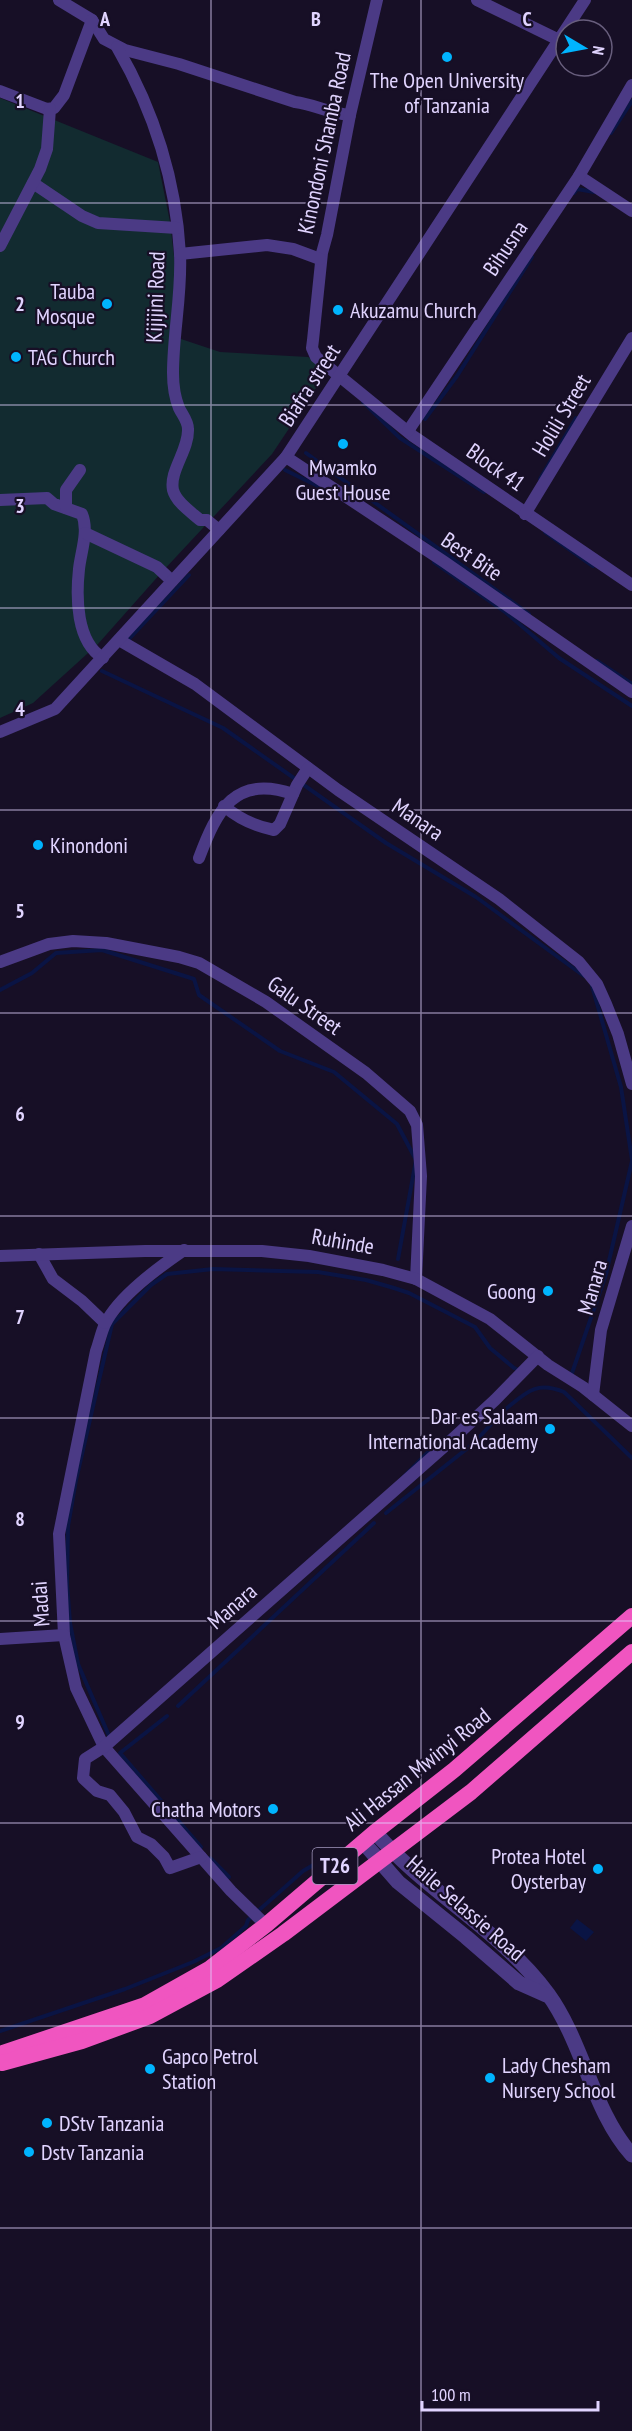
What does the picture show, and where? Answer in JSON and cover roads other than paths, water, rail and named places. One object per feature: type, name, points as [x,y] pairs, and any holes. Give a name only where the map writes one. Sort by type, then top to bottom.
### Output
[{"type":"highway","name":"Ali Hassan Mwinyi Road","points":[[0,2054],[145,2005],[209,1969],[454,1770],[632,1616]]},
{"type":"highway","name":"T26","points":[[0,2063],[82,2041],[150,2016],[217,1980],[283,1934],[471,1792],[632,1652]]},
{"type":"street","points":[[59,0],[92,20],[104,39],[117,47],[179,64],[295,102],[305,103],[330,113],[350,115]]},
{"type":"street","name":"Kinondoni Shamba Road","points":[[180,254],[267,246],[293,249],[321,259],[350,115],[377,0]]},
{"type":"street","points":[[477,0],[554,36]]},
{"type":"street","name":"Biafra street","points":[[573,18],[585,0]]},
{"type":"street","points":[[0,91],[50,109],[54,108],[64,95],[92,20]]},
{"type":"street","name":"Kijijini Road","points":[[117,47],[144,100],[164,150],[177,228],[180,254],[173,372],[178,406],[188,425],[188,437],[175,475],[173,489],[180,501],[200,520],[207,520],[219,530]]},
{"type":"street","name":"Biafra street","points":[[0,732],[55,709],[286,457],[554,47]]},
{"type":"street","name":"Bihusna","points":[[408,431],[579,176],[632,85]]},
{"type":"street","points":[[0,246],[33,183],[47,149],[50,109]]},
{"type":"street","points":[[579,176],[632,211]]},
{"type":"street","points":[[33,183],[82,216],[98,223],[177,228]]},
{"type":"street","name":"Block 41","points":[[321,259],[312,348],[316,357],[408,431],[525,514],[632,585]]},
{"type":"street","name":"Holili Street","points":[[525,514],[632,338]]},
{"type":"street","name":"Best Bite","points":[[286,457],[443,561],[632,692]]},
{"type":"street","points":[[66,508],[66,490],[80,470]]},
{"type":"street","points":[[0,500],[47,498],[82,514],[85,533],[79,569],[78,604],[85,636],[93,651],[103,658]]},
{"type":"street","points":[[85,533],[157,567],[172,581]]},
{"type":"street","name":"Manara","points":[[119,640],[195,684],[300,781],[383,821],[499,899],[579,962],[597,984],[606,1004],[618,1034],[632,1084]]},
{"type":"street","points":[[224,806],[237,817],[259,827],[274,830],[283,819],[300,781]]},
{"type":"street","points":[[199,858],[207,837],[224,806],[243,791],[280,790],[300,781]]},
{"type":"street","name":"Galu Street","points":[[0,962],[49,944],[73,941],[106,943],[199,963],[256,996],[366,1073],[410,1111],[417,1125],[421,1176],[416,1279]]},
{"type":"street","name":"Manara","points":[[593,1395],[601,1330],[632,1226]]},
{"type":"street","name":"Ruhinde","points":[[0,1256],[184,1250],[262,1251],[309,1256],[383,1270],[416,1279],[490,1319],[632,1426]]},
{"type":"street","name":"Madai","points":[[184,1250],[144,1279],[105,1323],[96,1351],[58,1534],[64,1635],[76,1688],[104,1747],[231,1891],[266,1925]]},
{"type":"street","points":[[39,1254],[53,1279],[89,1307],[105,1323]]},
{"type":"street","name":"Manara","points":[[201,1857],[170,1869],[164,1857],[151,1844],[136,1836],[124,1812],[110,1795],[97,1791],[83,1778],[85,1759],[104,1747],[446,1445],[538,1356]]},
{"type":"street","points":[[0,1639],[64,1635]]},
{"type":"street","name":"Haile Selassie Road","points":[[369,1837],[386,1857],[507,1950],[549,1996],[567,2026],[618,2139],[632,2155]]},
{"type":"waterway","points":[[611,133],[632,101]]},
{"type":"waterway","points":[[574,193],[577,189],[594,192]]},
{"type":"waterway","points":[[425,419],[457,376],[532,257]]},
{"type":"waterway","points":[[363,402],[400,438],[484,492]]},
{"type":"waterway","points":[[540,479],[576,418]]},
{"type":"waterway","points":[[306,453],[529,614]]},
{"type":"waterway","points":[[285,470],[328,491]]},
{"type":"waterway","points":[[545,532],[593,566]]},
{"type":"waterway","points":[[434,562],[504,611],[559,658],[632,706]]},
{"type":"waterway","points":[[128,640],[189,575]]},
{"type":"waterway","points":[[597,661],[632,684]]},
{"type":"waterway","points":[[102,671],[223,728],[386,843],[476,897],[584,976]]},
{"type":"waterway","points":[[0,990],[32,973],[56,953],[102,950],[194,979],[199,995],[280,1051],[334,1072],[397,1124],[416,1160],[398,1259]]},
{"type":"waterway","points":[[592,986],[621,1087],[632,1160]]},
{"type":"waterway","points":[[571,1376],[606,1274],[632,1161]]},
{"type":"waterway","points":[[213,1269],[318,1272],[366,1280],[409,1293],[475,1327],[490,1348],[519,1370],[521,1375],[464,1427],[434,1446],[393,1488],[320,1551],[158,1700],[110,1738],[78,1664],[70,1623],[67,1584],[68,1526],[76,1480],[112,1324],[151,1285],[167,1274],[213,1269]]},
{"type":"waterway","points":[[502,1412],[537,1388],[564,1392],[632,1458]]},
{"type":"waterway","points":[[386,1513],[474,1443],[493,1422]]},
{"type":"waterway","points":[[178,1706],[374,1523]]},
{"type":"waterway","points":[[167,1716],[120,1753],[201,1847]]},
{"type":"waterway","points":[[0,2031],[125,1989],[193,1962],[221,1948],[246,1926],[248,1920],[303,1871],[341,1849]]},
{"type":"waterway","points":[[210,1858],[229,1877]]},
{"type":"place","name":"The Open University of Tanzania","points":[[447,57]]},
{"type":"place","name":"Tauba Mosque","points":[[107,304]]},
{"type":"place","name":"Akuzamu Church","points":[[338,310]]},
{"type":"place","name":"TAG Church","points":[[16,357]]},
{"type":"place","name":"Mwamko Guest House","points":[[343,444]]},
{"type":"place","name":"Kinondoni","points":[[38,845]]},
{"type":"place","name":"Goong","points":[[548,1291]]},
{"type":"place","name":"Dar es Salaam International Academy","points":[[550,1429]]},
{"type":"place","name":"Chatha Motors","points":[[273,1809]]},
{"type":"place","name":"Protea Hotel Oysterbay","points":[[598,1869]]},
{"type":"place","name":"Gapco Petrol Station","points":[[150,2069]]},
{"type":"place","name":"Lady Chesham Nursery School","points":[[490,2078]]},
{"type":"place","name":"DStv Tanzania","points":[[47,2123]]},
{"type":"place","name":"Dstv Tanzania","points":[[29,2152]]}]
